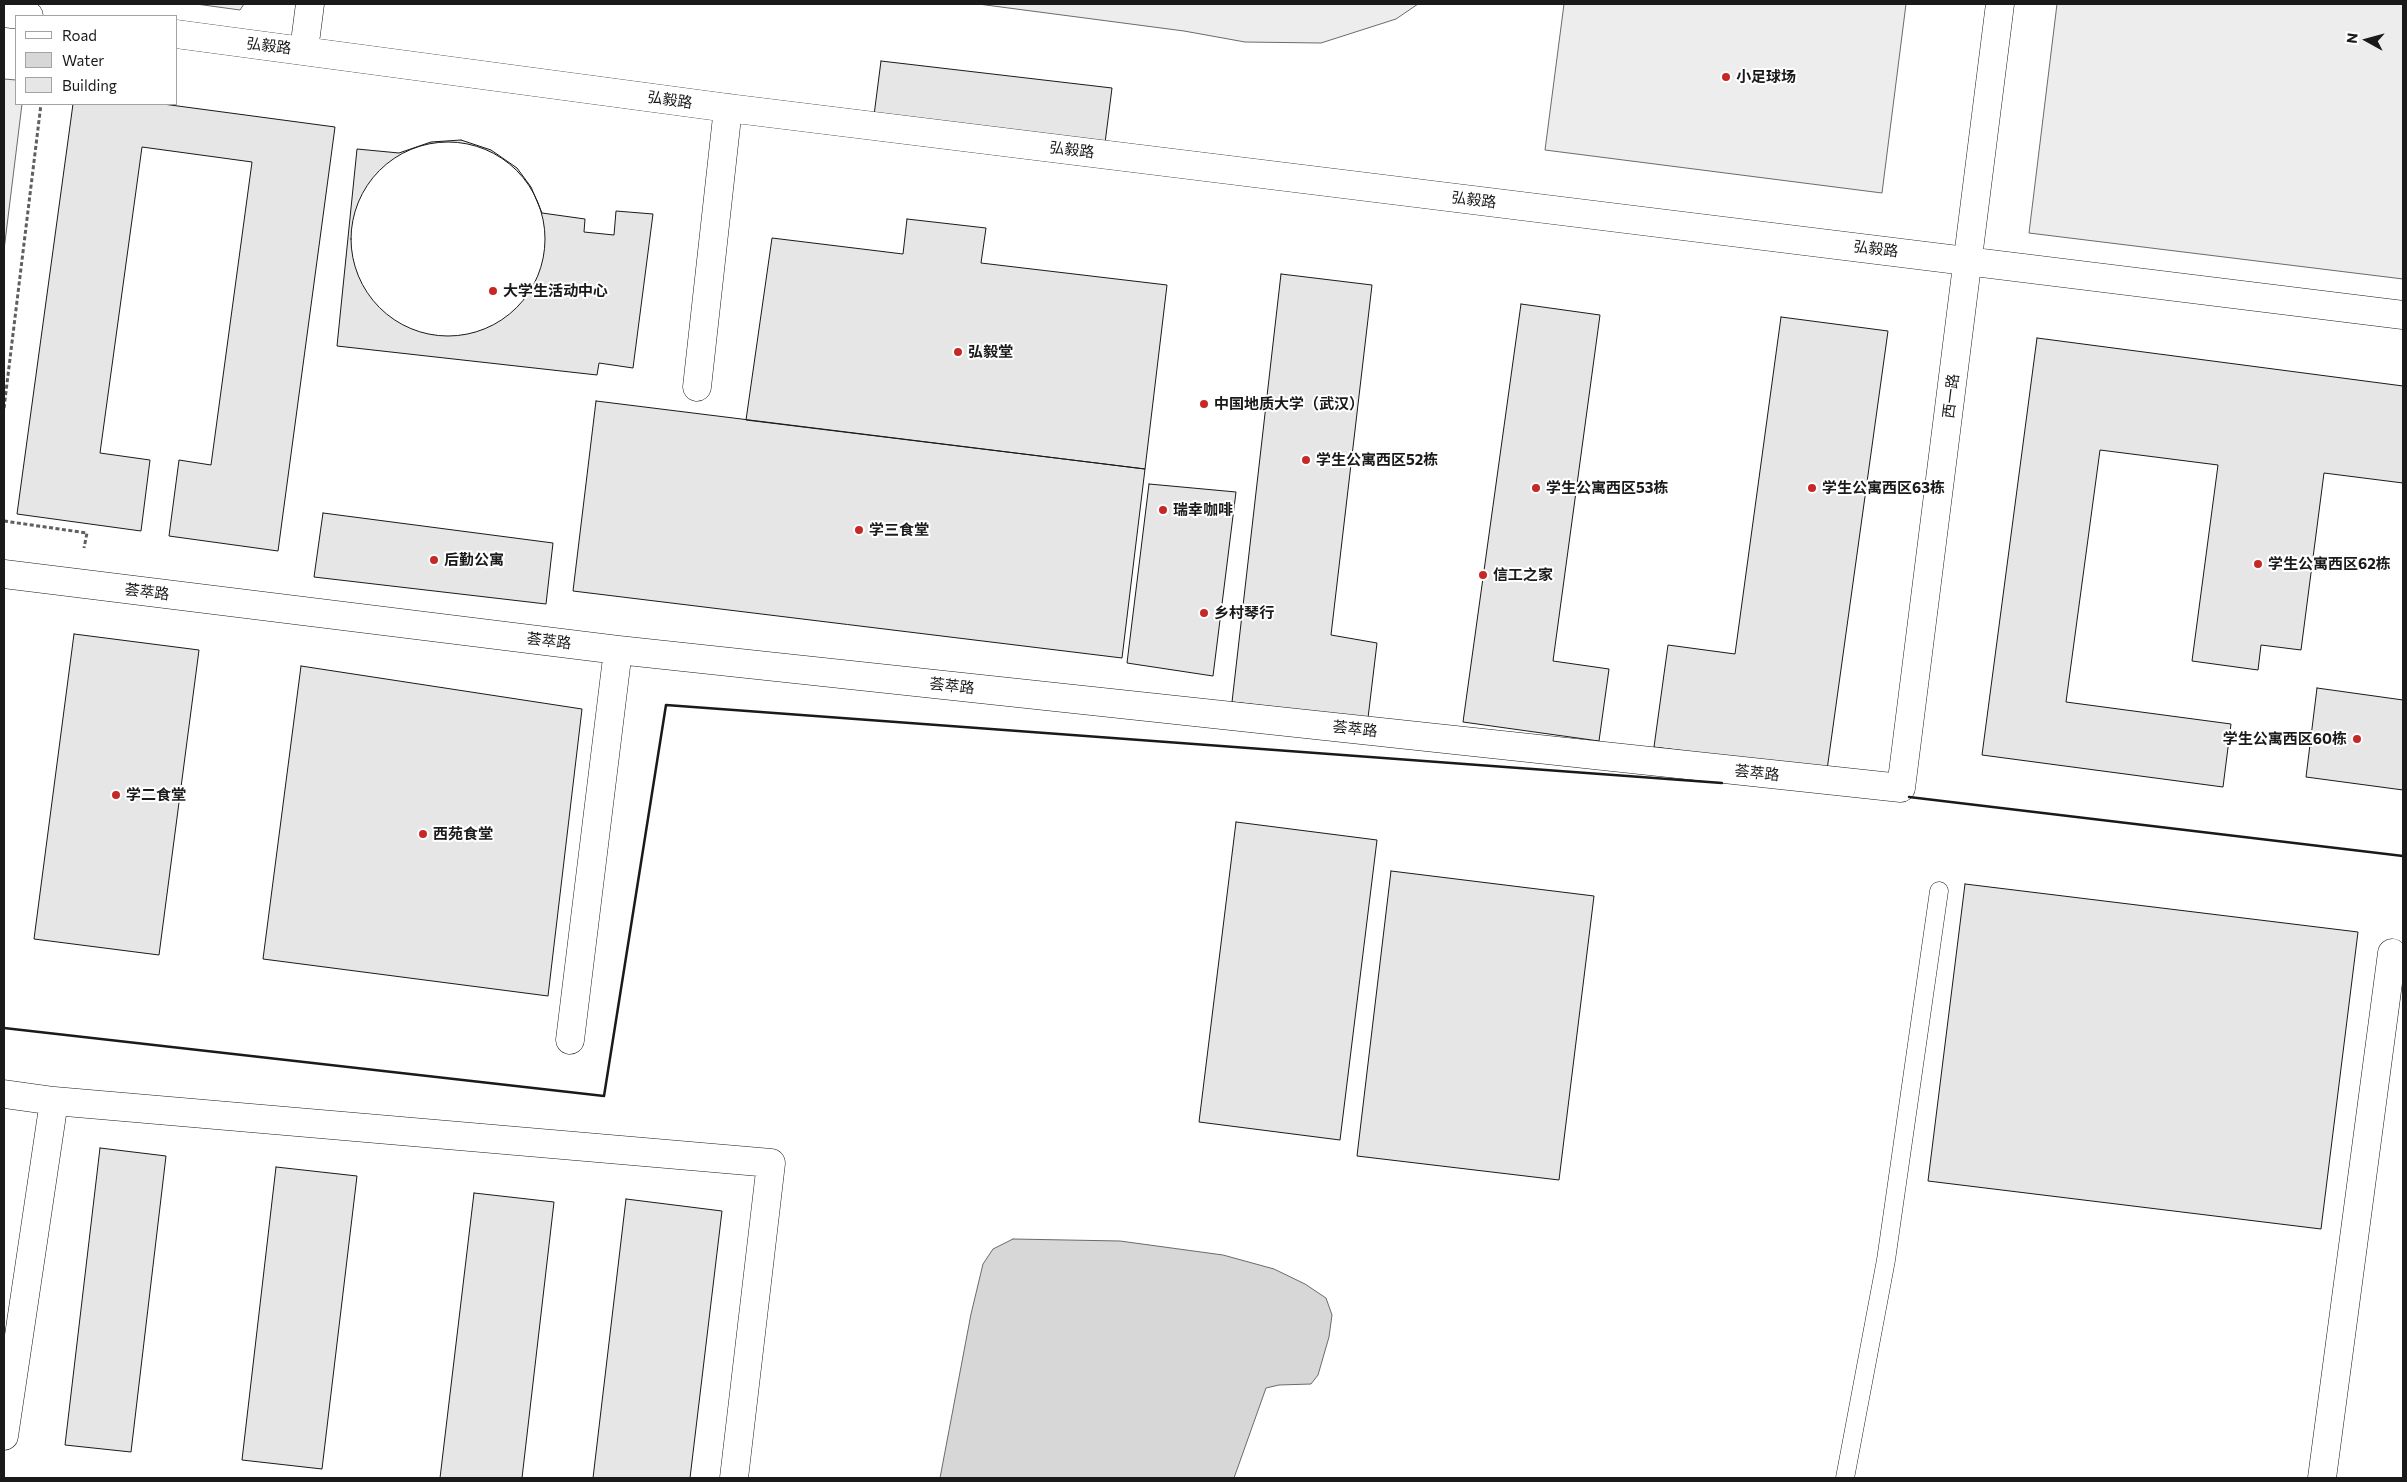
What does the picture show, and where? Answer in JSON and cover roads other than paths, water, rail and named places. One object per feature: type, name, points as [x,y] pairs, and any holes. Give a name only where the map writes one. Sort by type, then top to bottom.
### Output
[{"type":"street","points":[[304,50],[310,4]]},
{"type":"street","name":"西一路","points":[[1901,788],[2000,4]]},
{"type":"street","points":[[4,13],[21,15]]},
{"type":"street","name":"弘毅路","points":[[178,34],[728,108],[2403,315]]},
{"type":"street","points":[[698,388],[728,108]]},
{"type":"street","name":"荟萃路","points":[[4,574],[618,650],[1901,788]]},
{"type":"street","points":[[570,1040],[618,650]]},
{"type":"street","points":[[2322,1478],[2392,954]]},
{"type":"street","points":[[4,1094],[54,1101],[771,1163],[734,1478]]},
{"type":"street","points":[[4,1436],[54,1101]]},
{"type":"lane","points":[[1845,1478],[1886,1260],[1939,891]]},
{"type":"water","points":[[1013,1239],[1120,1241],[1223,1255],[1274,1269],[1305,1284],[1326,1298],[1332,1315],[1329,1337],[1318,1375],[1311,1384],[1279,1385],[1266,1388],[1234,1478],[940,1478],[971,1314],[983,1264],[993,1249]]},
{"type":"place","name":"小足球场","points":[[1726,77]]},
{"type":"place","name":"大学生活动中心","points":[[493,291]]},
{"type":"place","name":"弘毅堂","points":[[958,352]]},
{"type":"place","name":"中国地质大学（武汉）","points":[[1204,404]]},
{"type":"place","name":"学生公寓西区52栋","points":[[1306,460]]},
{"type":"place","name":"学生公寓西区53栋","points":[[1536,488]]},
{"type":"place","name":"学生公寓西区63栋","points":[[1812,488]]},
{"type":"place","name":"瑞幸咖啡","points":[[1163,510]]},
{"type":"place","name":"学三食堂","points":[[859,530]]},
{"type":"place","name":"后勤公寓","points":[[434,560]]},
{"type":"place","name":"学生公寓西区62栋","points":[[2258,564]]},
{"type":"place","name":"信工之家","points":[[1483,575]]},
{"type":"place","name":"乡村琴行","points":[[1204,613]]},
{"type":"place","name":"学生公寓西区60栋","points":[[2357,739]]},
{"type":"place","name":"学二食堂","points":[[116,795]]},
{"type":"place","name":"西苑食堂","points":[[423,834]]}]
